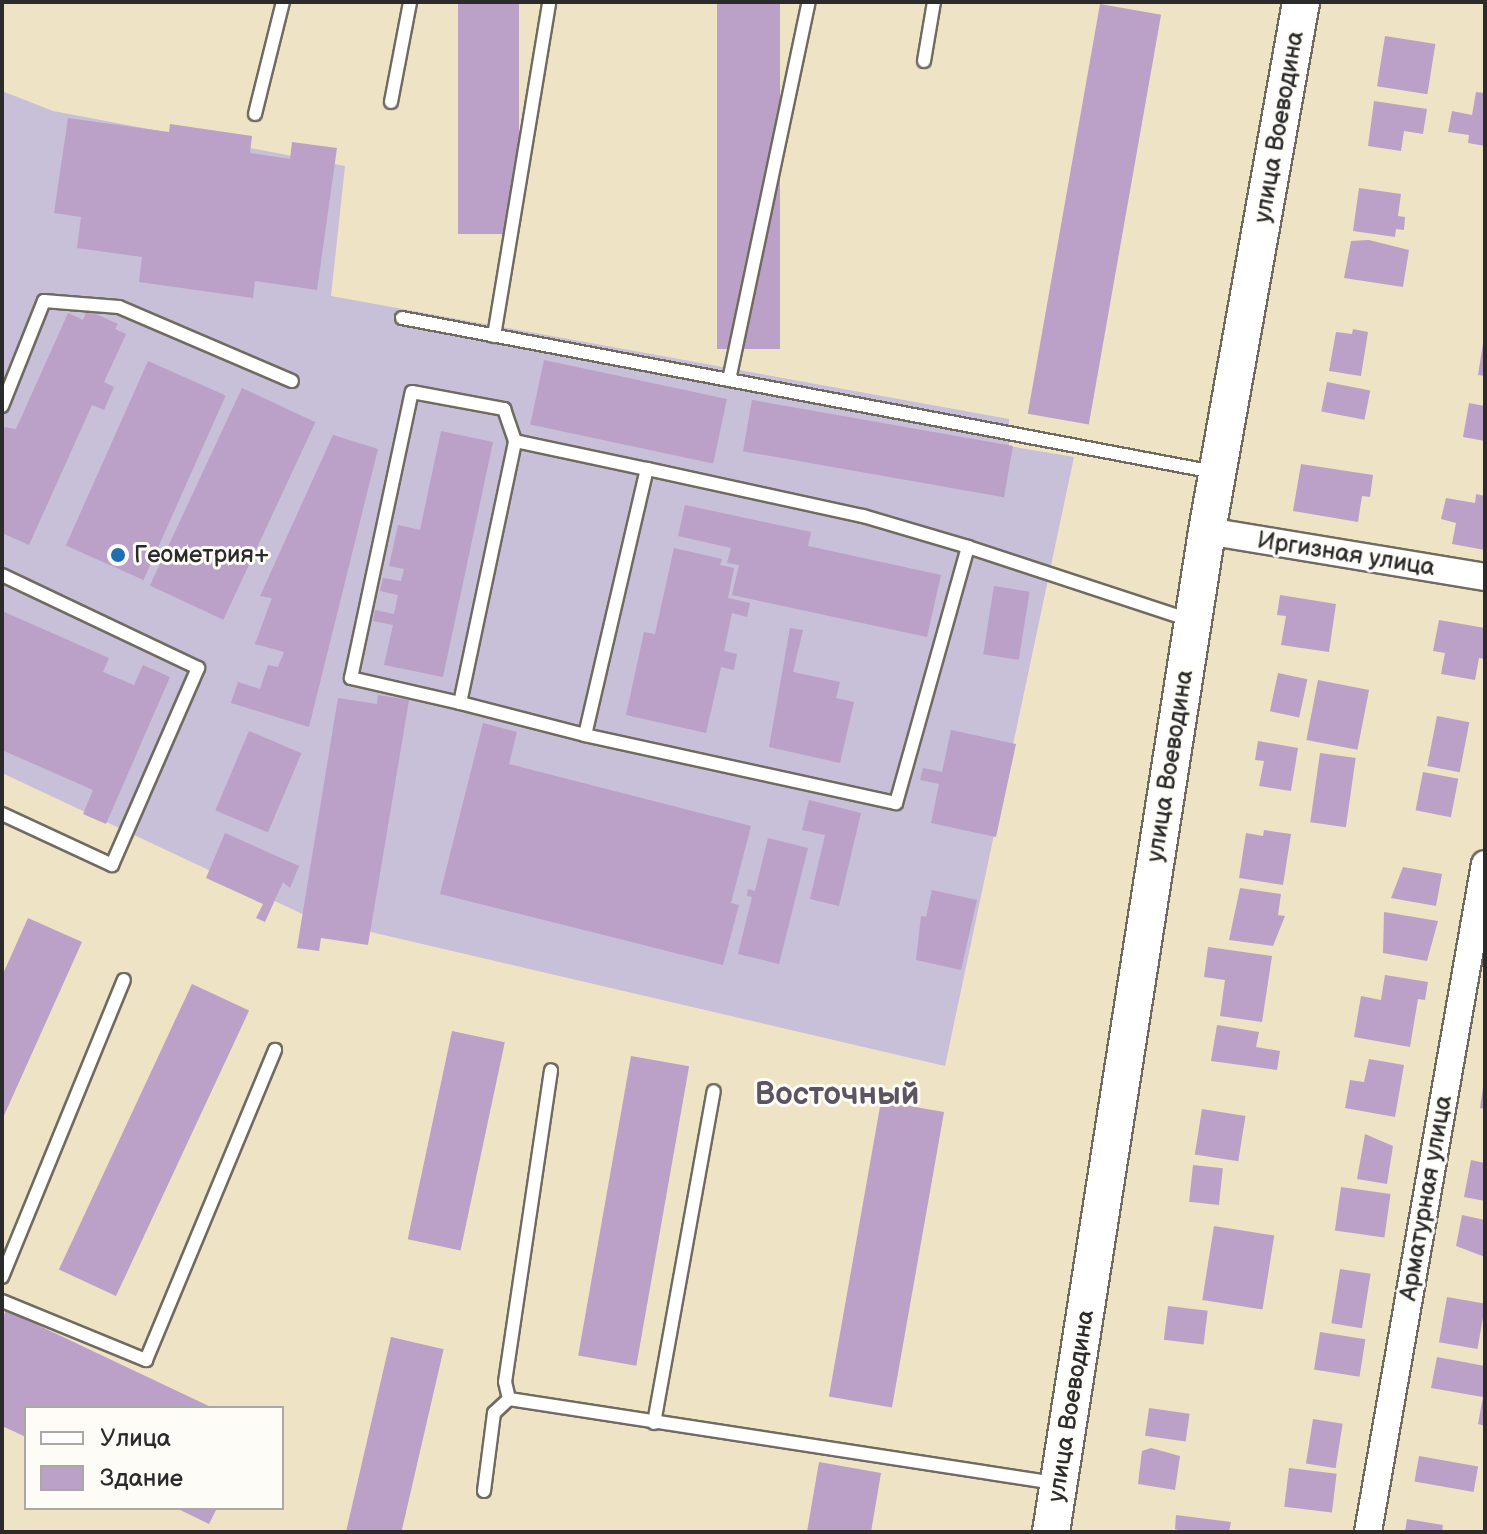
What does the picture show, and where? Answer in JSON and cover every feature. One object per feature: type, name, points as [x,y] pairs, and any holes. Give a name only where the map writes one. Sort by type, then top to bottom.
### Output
[{"type":"street","name":"улица Воеводина","points":[[1051,1532],[1207,531],[1301,2]]},
{"type":"street","name":"Иргизная улица","points":[[1207,531],[1485,577]]},
{"type":"street","name":"Арматурная улица","points":[[1368,1532],[1485,864]]},
{"type":"lane","points":[[255,114],[283,2]]},
{"type":"lane","points":[[391,102],[410,2]]},
{"type":"lane","points":[[494,336],[549,2]]},
{"type":"lane","points":[[729,380],[809,2]]},
{"type":"lane","points":[[924,61],[934,2]]},
{"type":"lane","points":[[2,406],[44,301],[119,307],[292,381]]},
{"type":"lane","points":[[402,318],[1217,473]]},
{"type":"lane","points":[[460,703],[515,441],[504,409],[412,392],[351,678],[585,735],[896,803],[968,547]]},
{"type":"lane","points":[[515,441],[863,516],[1193,621]]},
{"type":"lane","points":[[585,735],[647,469]]},
{"type":"lane","points":[[2,575],[198,668],[112,865],[2,814]]},
{"type":"lane","points":[[2,1277],[124,980]]},
{"type":"lane","points":[[2,1301],[146,1360],[275,1050]]},
{"type":"lane","points":[[509,1399],[505,1382],[551,1070]]},
{"type":"lane","points":[[654,1423],[714,1091]]},
{"type":"lane","points":[[509,1399],[1058,1484]]},
{"type":"lane","points":[[484,1491],[494,1413],[509,1399]]},
{"type":"shaded area","points":[[2,91],[53,111],[345,166],[331,296],[1009,419],[1009,446],[1074,457],[945,1066],[311,918],[2,773]]},
{"type":"building","points":[[458,2],[519,2],[519,234],[458,234]]},
{"type":"building","points":[[717,2],[780,2],[780,349],[717,349]]},
{"type":"building","points":[[1100,4],[1161,15],[1089,424],[1028,414]]},
{"type":"building","points":[[1385,36],[1435,44],[1427,94],[1377,86]]},
{"type":"building","points":[[1476,92],[1485,93],[1485,146],[1468,143],[1469,135],[1448,132],[1452,111],[1472,115]]},
{"type":"building","points":[[1374,101],[1427,109],[1423,134],[1404,131],[1401,151],[1368,146]]},
{"type":"building","points":[[68,118],[169,132],[170,124],[252,136],[250,153],[290,159],[292,142],[337,148],[317,290],[255,281],[253,298],[139,282],[142,257],[77,248],[81,217],[54,213]]},
{"type":"building","points":[[1359,188],[1401,194],[1398,216],[1405,217],[1404,230],[1396,229],[1395,237],[1353,231]]},
{"type":"building","points":[[1369,240],[1409,250],[1403,287],[1344,278],[1351,241]]},
{"type":"building","points":[[87,310],[118,324],[115,329],[126,334],[104,382],[114,387],[104,410],[92,405],[29,545],[2,533],[2,427],[16,429],[68,313],[83,320]]},
{"type":"building","points":[[1353,329],[1368,332],[1361,376],[1329,371],[1336,332],[1352,334]]},
{"type":"building","points":[[1485,343],[1485,376],[1478,375]]},
{"type":"building","points":[[544,360],[727,399],[713,463],[530,425]]},
{"type":"building","points":[[148,361],[226,396],[143,580],[66,546]]},
{"type":"building","points":[[1327,382],[1370,390],[1364,420],[1321,411]]},
{"type":"building","points":[[242,388],[315,422],[223,620],[150,586]]},
{"type":"building","points":[[752,400],[1013,446],[1004,497],[743,451]]},
{"type":"building","points":[[1469,403],[1485,406],[1485,441],[1463,437]]},
{"type":"building","points":[[441,431],[493,442],[443,677],[384,665],[393,625],[373,621],[375,610],[394,614],[398,595],[380,591],[383,578],[401,581],[404,569],[389,566],[398,525],[420,530]]},
{"type":"building","points":[[333,435],[378,449],[309,727],[231,703],[238,682],[260,689],[268,665],[278,667],[284,652],[255,644],[272,598],[260,596]]},
{"type":"building","points":[[1301,464],[1373,475],[1370,497],[1362,496],[1358,522],[1293,511]]},
{"type":"building","points":[[1476,494],[1485,496],[1485,550],[1452,544],[1456,523],[1441,519],[1446,498],[1475,503]]},
{"type":"building","points":[[685,505],[811,532],[808,546],[941,575],[927,637],[732,595],[739,565],[727,563],[731,548],[678,536]]},
{"type":"building","points":[[674,548],[722,559],[720,565],[734,568],[728,598],[750,603],[747,617],[732,613],[724,651],[737,654],[734,670],[721,667],[706,733],[626,715],[644,632],[655,634]]},
{"type":"building","points":[[994,586],[1030,592],[1019,660],[983,654]]},
{"type":"building","points":[[1280,595],[1336,604],[1329,652],[1281,645],[1286,616],[1277,615]]},
{"type":"building","points":[[2,611],[109,658],[103,672],[134,685],[143,665],[170,677],[106,824],[83,814],[93,790],[2,750]]},
{"type":"building","points":[[1439,620],[1485,628],[1485,659],[1479,658],[1475,680],[1441,674],[1445,653],[1433,651]]},
{"type":"building","points":[[790,628],[803,630],[793,672],[840,682],[836,698],[854,702],[840,763],[769,747]]},
{"type":"building","points":[[1278,673],[1307,679],[1299,717],[1270,711]]},
{"type":"building","points":[[1318,680],[1369,690],[1357,750],[1306,740]]},
{"type":"building","points":[[378,695],[409,700],[368,945],[321,938],[319,951],[297,948],[338,698],[377,704]]},
{"type":"building","points":[[1437,716],[1469,722],[1460,772],[1427,766]]},
{"type":"building","points":[[483,723],[517,732],[509,764],[751,826],[731,903],[739,905],[723,965],[440,894]]},
{"type":"building","points":[[951,730],[1016,744],[996,837],[931,823],[939,784],[920,780],[923,768],[942,772]]},
{"type":"building","points":[[249,731],[301,753],[268,832],[215,810]]},
{"type":"building","points":[[1258,741],[1298,748],[1291,791],[1259,786],[1264,761],[1255,760]]},
{"type":"building","points":[[1320,753],[1356,758],[1346,827],[1310,822]]},
{"type":"building","points":[[1423,772],[1458,779],[1451,817],[1416,810]]},
{"type":"building","points":[[809,800],[861,813],[839,906],[810,899],[825,835],[802,830]]},
{"type":"building","points":[[1264,830],[1291,834],[1283,885],[1239,878],[1246,833],[1263,836]]},
{"type":"building","points":[[225,833],[299,866],[290,888],[283,882],[265,922],[256,918],[263,904],[206,878]]},
{"type":"building","points":[[768,838],[808,848],[779,964],[738,954],[752,897],[747,896],[748,889],[755,891]]},
{"type":"building","points":[[1403,867],[1442,874],[1436,906],[1391,898]]},
{"type":"building","points":[[1240,888],[1281,894],[1278,915],[1285,916],[1273,946],[1229,940]]},
{"type":"building","points":[[932,890],[977,900],[961,970],[916,960],[921,916],[926,917]]},
{"type":"building","points":[[1384,912],[1438,921],[1427,961],[1383,953]]},
{"type":"building","points":[[28,918],[82,942],[2,1120],[2,976]]},
{"type":"building","points":[[1208,947],[1272,956],[1262,1022],[1220,1016],[1225,980],[1204,977]]},
{"type":"building","points":[[1385,975],[1428,982],[1425,1000],[1418,999],[1410,1047],[1354,1037],[1361,996],[1381,1000]]},
{"type":"building","points":[[192,984],[249,1011],[116,1296],[59,1269]]},
{"type":"building","points":[[1217,1025],[1259,1032],[1256,1047],[1280,1051],[1277,1070],[1211,1061]]},
{"type":"building","points":[[452,1031],[505,1042],[461,1251],[408,1239]]},
{"type":"building","points":[[631,1056],[689,1066],[636,1366],[578,1355]]},
{"type":"building","points":[[1369,1059],[1404,1065],[1395,1117],[1345,1108],[1350,1080],[1364,1082]]},
{"type":"building","points":[[1485,1087],[1485,1109],[1480,1108]]},
{"type":"building","points":[[881,1101],[944,1112],[892,1408],[829,1396]]},
{"type":"building","points":[[1202,1109],[1245,1116],[1238,1161],[1195,1154]]},
{"type":"building","points":[[1365,1134],[1393,1146],[1387,1184],[1357,1179]]},
{"type":"building","points":[[1471,1160],[1485,1163],[1485,1201],[1464,1197]]},
{"type":"building","points":[[1193,1165],[1223,1168],[1219,1205],[1189,1202]]},
{"type":"building","points":[[1341,1187],[1391,1194],[1384,1238],[1335,1231]]},
{"type":"building","points":[[1462,1215],[1485,1220],[1485,1257],[1456,1246]]},
{"type":"building","points":[[1214,1226],[1274,1236],[1263,1310],[1202,1300]]},
{"type":"building","points":[[1340,1269],[1371,1274],[1362,1328],[1331,1323]]},
{"type":"building","points":[[1447,1297],[1485,1304],[1477,1349],[1439,1342]]},
{"type":"building","points":[[1168,1306],[1208,1311],[1204,1345],[1164,1340]]},
{"type":"building","points":[[6,1310],[209,1406],[24,1406],[24,1436],[2,1426],[2,1319]]},
{"type":"building","points":[[1320,1332],[1365,1339],[1359,1377],[1314,1370]]},
{"type":"building","points":[[391,1337],[444,1349],[401,1532],[346,1531]]},
{"type":"building","points":[[1437,1357],[1485,1366],[1485,1426],[1478,1424],[1483,1397],[1431,1388]]},
{"type":"building","points":[[1149,1408],[1190,1414],[1186,1441],[1145,1436]]},
{"type":"building","points":[[1313,1419],[1343,1424],[1336,1468],[1306,1463]]},
{"type":"building","points":[[1151,1448],[1180,1456],[1175,1490],[1138,1484],[1142,1451]]},
{"type":"building","points":[[1419,1456],[1478,1466],[1474,1492],[1414,1482]]},
{"type":"building","points":[[819,1462],[881,1473],[871,1532],[807,1532]]},
{"type":"building","points":[[1289,1468],[1337,1474],[1332,1513],[1284,1507]]},
{"type":"building","points":[[180,1510],[216,1510],[209,1524]]},
{"type":"building","points":[[1176,1515],[1231,1522],[1229,1532],[1183,1532],[1175,1529]]},
{"type":"building","points":[[1407,1519],[1443,1525],[1442,1532],[1405,1532]]},
{"type":"place","name":"Геометрия+","points":[[118,555]]},
{"type":"district","name":"Восточный","points":[[837,1095]]}]
